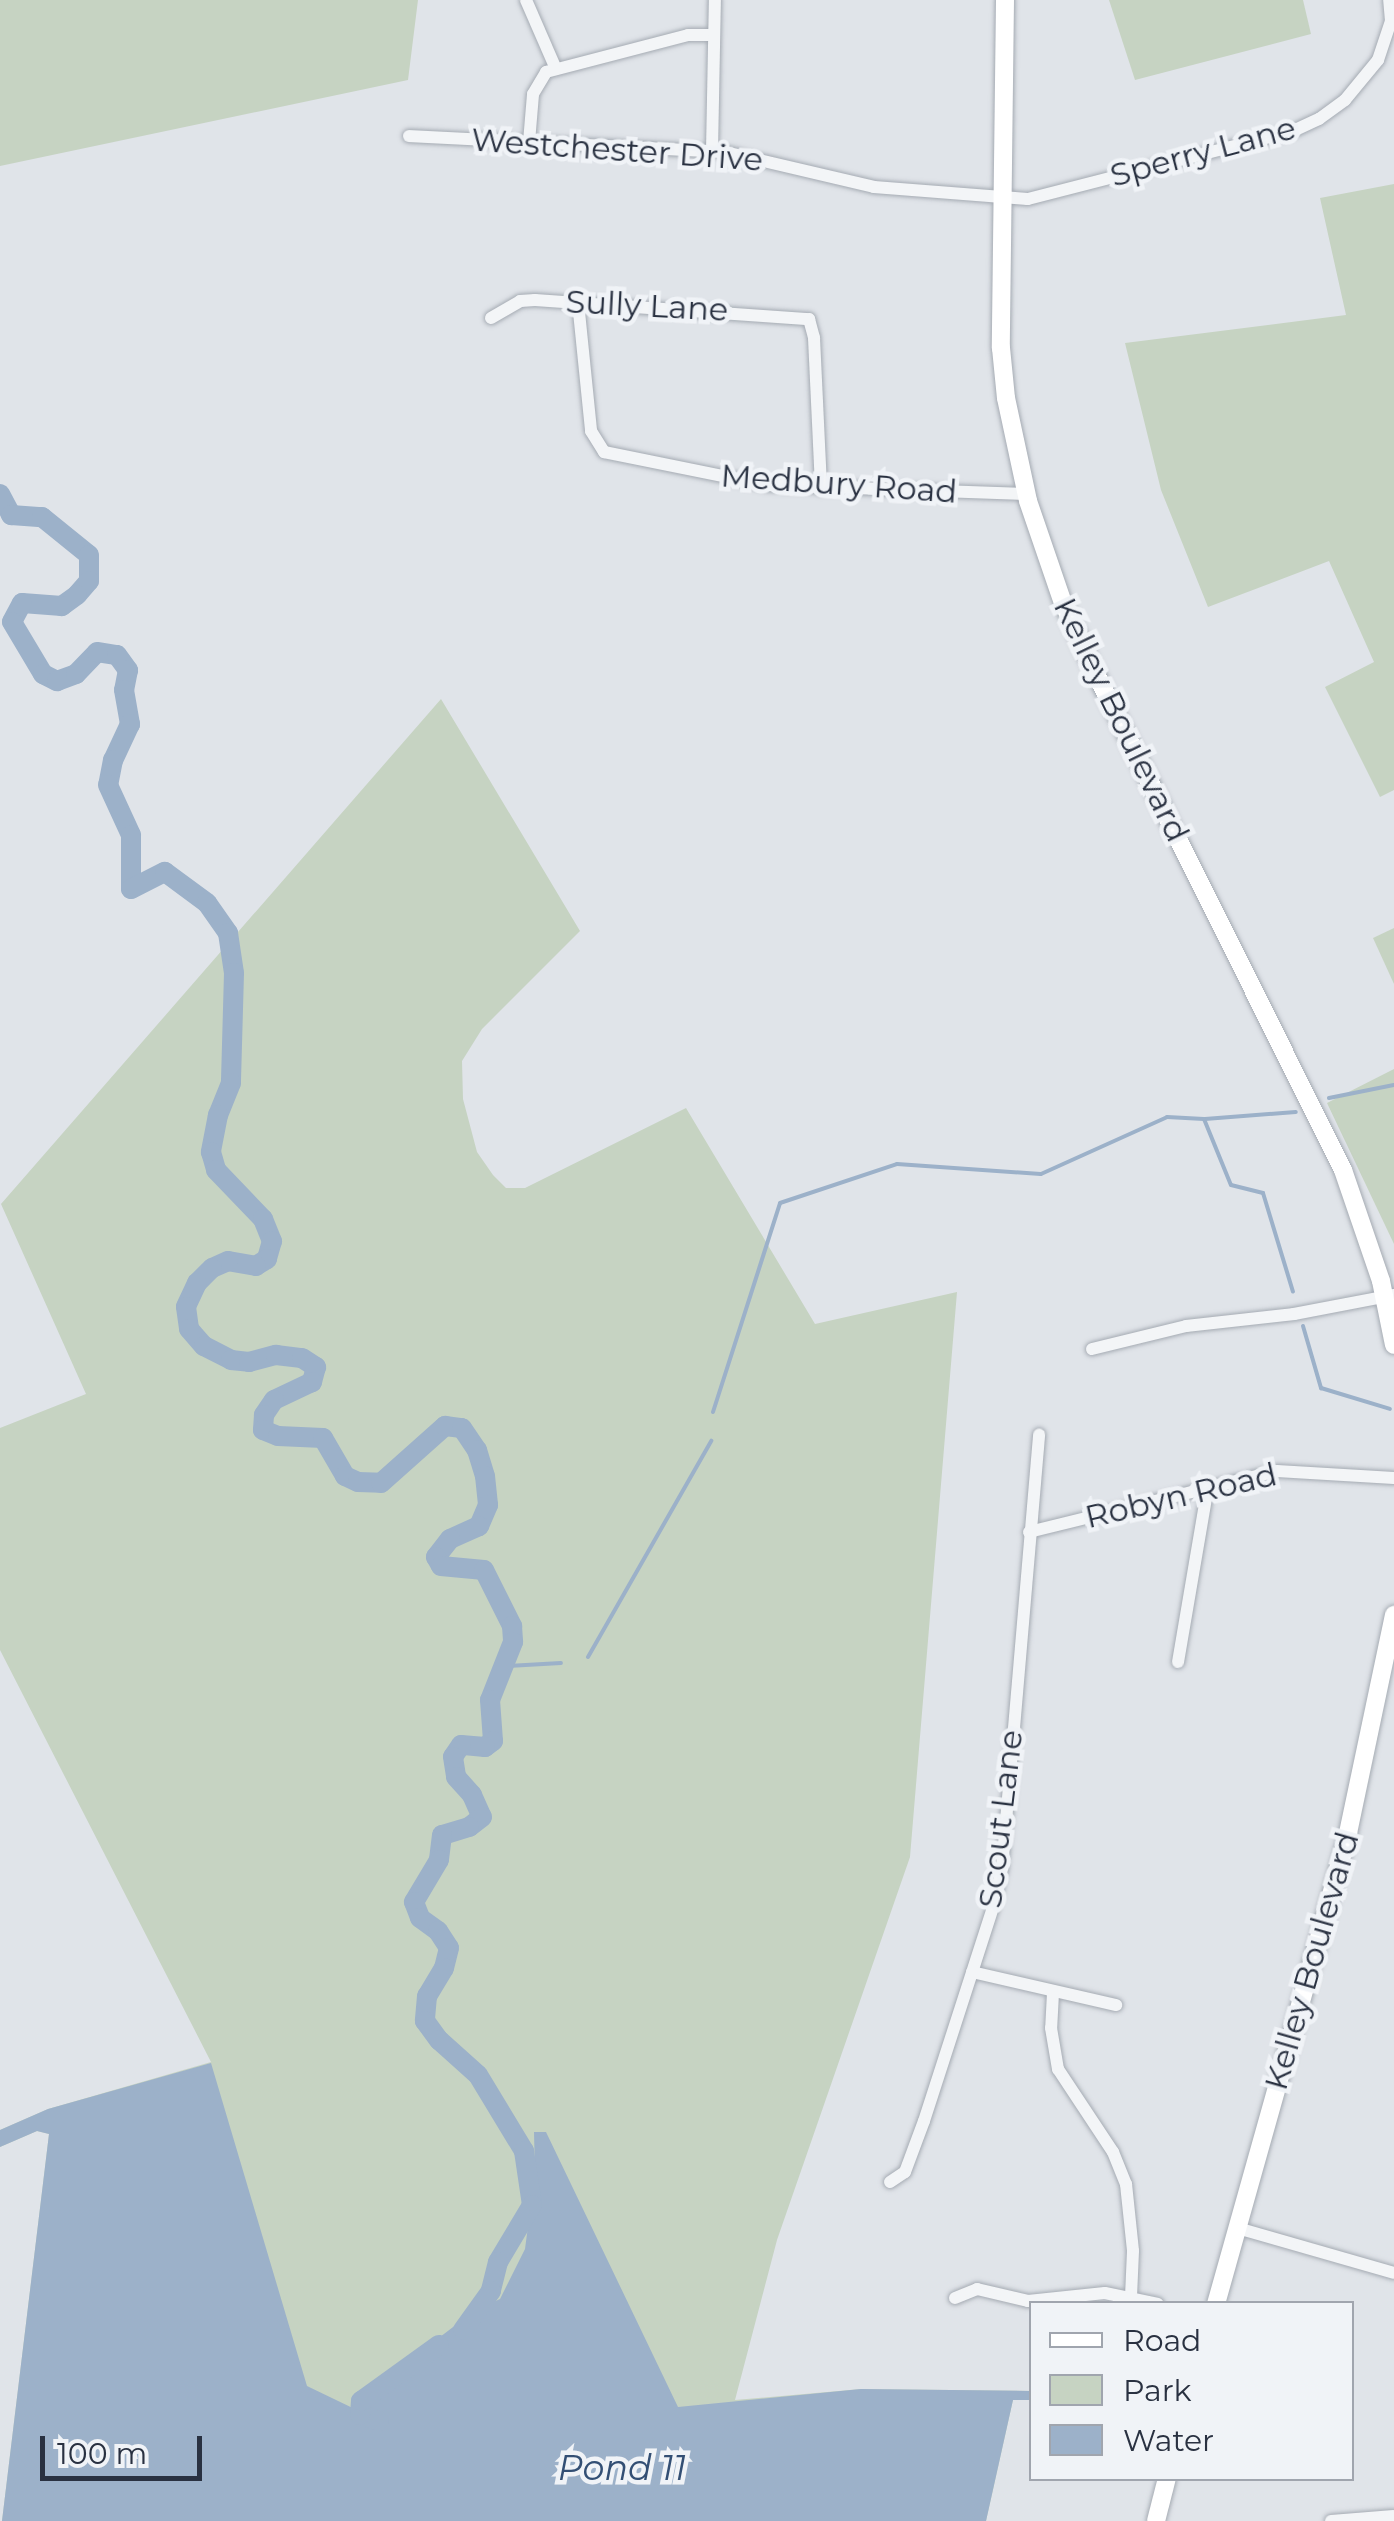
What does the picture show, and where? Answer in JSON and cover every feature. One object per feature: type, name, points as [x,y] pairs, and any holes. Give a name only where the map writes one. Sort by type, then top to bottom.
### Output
[{"type":"main road","name":"Kelley Boulevard","points":[[1004,0],[1001,348],[1006,398],[1026,494],[1070,619],[1343,1170],[1389,1296],[1394,1346]]},
{"type":"main road","name":"Kelley Boulevard","points":[[1217,2301],[1348,1832],[1394,1615]]},
{"type":"main road","points":[[1156,2521],[1166,2481]]},
{"type":"street","points":[[526,0],[556,69]]},
{"type":"street","points":[[712,151],[715,0]]},
{"type":"street","name":"Sperry Lane","points":[[1002,199],[1043,196],[1293,131],[1319,119],[1345,100],[1378,60],[1391,22],[1388,0]]},
{"type":"street","points":[[529,142],[536,82],[556,69],[688,35],[714,35]]},
{"type":"street","name":"Westchester Drive","points":[[409,136],[712,151],[773,160],[874,187],[1002,199]]},
{"type":"street","name":"Sully Lane","points":[[491,318],[520,301],[807,318],[814,338],[821,489]]},
{"type":"street","name":"Medbury Road","points":[[578,302],[596,444],[608,454],[729,479],[821,489],[1026,494]]},
{"type":"street","points":[[1092,1349],[1186,1326],[1294,1314],[1389,1296]]},
{"type":"street","name":"Scout Lane","points":[[890,2182],[905,2172],[972,1972],[1002,1868],[1039,1435]]},
{"type":"street","name":"Robyn Road","points":[[1029,1532],[1208,1486],[1296,1470],[1394,1478]]},
{"type":"street","points":[[1178,1662],[1208,1486]]},
{"type":"street","points":[[972,1972],[1116,2005]]},
{"type":"street","points":[[1053,1993],[1051,2028],[1058,2068],[1114,2152],[1126,2184],[1132,2251],[1131,2296]]},
{"type":"street","points":[[1237,2228],[1394,2274]]},
{"type":"street","points":[[954,2298],[978,2289],[1028,2301],[1105,2293],[1148,2301]]},
{"type":"street","points":[[1331,2521],[1394,2516]]},
{"type":"green space","points":[[0,0],[418,0],[408,80],[0,166]]},
{"type":"green space","points":[[1109,0],[1303,0],[1311,34],[1135,80]]},
{"type":"green space","points":[[1394,184],[1394,790],[1380,797],[1325,687],[1374,662],[1329,561],[1208,607],[1161,490],[1125,343],[1346,315],[1320,198]]},
{"type":"green space","points":[[441,699],[580,931],[482,1029],[462,1061],[463,1099],[477,1152],[493,1175],[506,1188],[525,1188],[686,1108],[815,1324],[957,1292],[910,1857],[777,2240],[735,2400],[861,2389],[1029,2391],[1029,2400],[1013,2400],[986,2521],[2,2521],[49,2134],[37,2131],[0,2147],[0,2130],[48,2109],[211,2062],[0,1650],[0,1428],[86,1394],[1,1204]]},
{"type":"green space","points":[[1394,928],[1394,984],[1373,938]]},
{"type":"green space","points":[[1394,1069],[1394,1244],[1327,1103]]},
{"type":"water","name":"Pond 11","points":[[211,2063],[307,2386],[361,2412],[369,2398],[440,2337],[474,2311],[500,2299],[525,2249],[535,2174],[534,2132],[546,2132],[678,2407],[861,2389],[1029,2391],[1029,2400],[1013,2400],[986,2521],[2,2521],[49,2134],[37,2131],[0,2147],[0,2130],[48,2109]]},
{"type":"waterway","points":[[0,494],[11,515],[42,517],[89,555],[89,581],[77,595],[62,606],[22,603],[12,622],[43,674],[57,681],[76,674],[97,652],[117,655],[128,670],[124,690],[130,724],[113,760],[108,785],[131,835],[131,889],[165,872],[207,903],[228,933],[234,973],[231,1083],[218,1115],[211,1152],[216,1170],[263,1219],[272,1241],[267,1259],[256,1266],[228,1261],[212,1268],[197,1283],[186,1307],[189,1329],[204,1346],[231,1360],[249,1362],[276,1355],[302,1358],[316,1367],[312,1382],[274,1400],[264,1415],[263,1430],[278,1436],[323,1438],[345,1476],[358,1482],[381,1483],[445,1426],[462,1428],[477,1450],[485,1476],[488,1505],[479,1526],[450,1539],[436,1557],[441,1566],[484,1570],[512,1626],[513,1642],[490,1700],[493,1741],[485,1747],[461,1745],[453,1757],[456,1777],[472,1795],[482,1817],[469,1827],[442,1835],[439,1860],[414,1902],[420,1918],[438,1931],[449,1948],[444,1968],[427,1996],[425,2021],[439,2040],[478,2075],[524,2151],[532,2205],[498,2262],[491,2291],[463,2330]]},
{"type":"waterway","points":[[1329,1098],[1394,1085]]},
{"type":"waterway","points":[[1205,1119],[1296,1112]]},
{"type":"waterway","points":[[713,1412],[780,1203],[897,1164],[1041,1174],[1167,1117],[1204,1119],[1231,1185],[1263,1193],[1293,1292]]},
{"type":"waterway","points":[[1303,1326],[1321,1388],[1390,1409]]},
{"type":"waterway","points":[[588,1657],[711,1441]]},
{"type":"waterway","points":[[506,1666],[561,1663]]},
{"type":"waterway","points":[[379,2421],[360,2415],[361,2401],[439,2345]]}]
